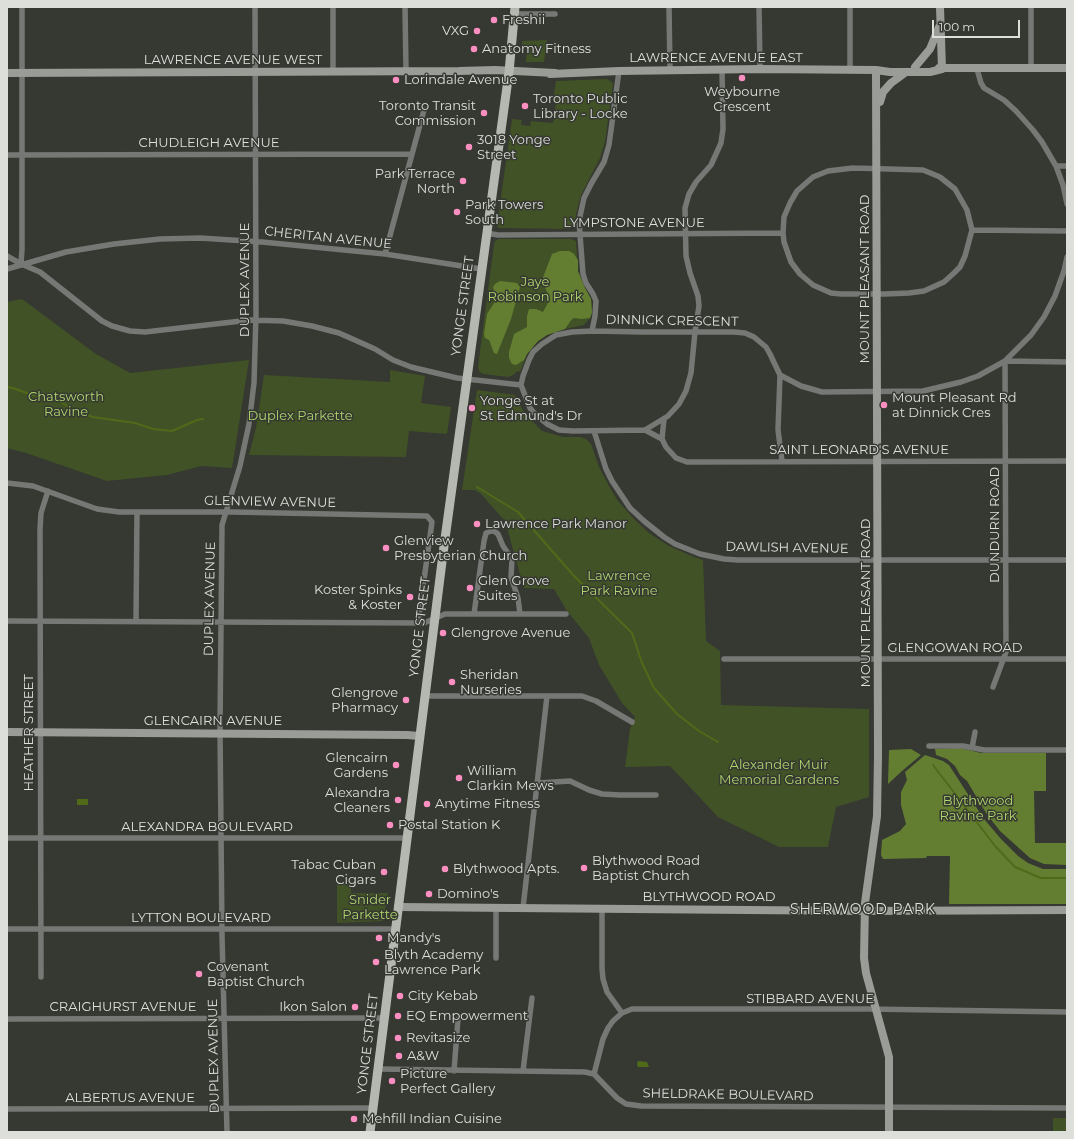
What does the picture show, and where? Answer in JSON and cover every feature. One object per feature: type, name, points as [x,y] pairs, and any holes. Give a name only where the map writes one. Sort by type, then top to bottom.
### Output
[{"type":"main road","points":[[940,7],[942,69]]},
{"type":"main road","name":"YONGE STREET","points":[[370,1132],[434,619],[509,72],[514,11]]},
{"type":"main road","points":[[914,67],[930,49],[940,23]]},
{"type":"main road","name":"LAWRENCE AVENUE EAST","points":[[876,70],[890,67],[942,69],[1067,68]]},
{"type":"main road","name":"LAWRENCE AVENUE EAST","points":[[509,72],[555,74],[619,71],[760,69],[930,72],[942,69]]},
{"type":"main road","name":"MOUNT PLEASANT ROAD","points":[[876,70],[878,462],[877,816],[864,910],[864,964],[890,1057],[889,1132]]},
{"type":"main road","name":"LAWRENCE AVENUE WEST","points":[[7,73],[459,71],[474,74],[509,72]]},
{"type":"main road","points":[[877,111],[883,92],[890,83],[906,72]]},
{"type":"main road","name":"GLENCAIRN AVENUE","points":[[7,732],[419,736]]},
{"type":"main road","name":"BLYTHWOOD ROAD","points":[[398,907],[1067,910]]},
{"type":"street","points":[[21,264],[23,72],[22,7]]},
{"type":"street","name":"DUPLEX AVENUE","points":[[227,1132],[222,928],[220,733],[222,526],[240,466],[249,424],[254,384],[256,320],[255,7]]},
{"type":"street","points":[[332,7],[333,71]]},
{"type":"street","points":[[405,7],[406,71]]},
{"type":"street","points":[[669,7],[670,70]]},
{"type":"street","points":[[759,7],[760,69]]},
{"type":"street","points":[[850,7],[850,70]]},
{"type":"street","points":[[1031,7],[1031,68]]},
{"type":"street","points":[[514,11],[555,14]]},
{"type":"street","points":[[977,69],[984,88],[1004,100],[1022,117],[1042,142],[1056,166],[1067,204]]},
{"type":"street","points":[[7,256],[40,272],[102,321],[112,326],[130,331],[144,332],[256,320],[283,321],[328,330],[365,344],[402,364],[467,379],[521,385],[530,408],[547,424],[559,430],[594,432],[604,430],[645,430],[664,420],[681,400],[688,385],[692,367],[699,302],[687,262],[685,208],[689,194],[696,182],[711,165],[722,143],[722,70]]},
{"type":"street","points":[[592,331],[596,316],[596,302],[583,274],[581,234],[579,225],[582,204],[591,184],[604,162],[609,145],[619,71]]},
{"type":"street","points":[[385,254],[424,110]]},
{"type":"street","name":"CHUDLEIGH AVENUE","points":[[7,156],[411,154]]},
{"type":"street","points":[[1056,166],[1067,166]]},
{"type":"street","points":[[853,168],[916,169],[928,171],[940,177],[955,189],[960,196],[967,210],[972,230],[968,249],[960,267],[944,282],[924,291],[909,294],[841,294],[831,293],[813,285],[800,274],[791,262],[785,248],[783,233],[784,217],[790,203],[802,186],[813,177],[823,172],[853,168]]},
{"type":"street","points":[[972,230],[1067,230]]},
{"type":"street","name":"LYMPSTONE AVENUE","points":[[486,233],[498,235],[783,233]]},
{"type":"street","name":"CHERITAN AVENUE","points":[[7,269],[66,252],[130,242],[194,238],[256,241],[385,254],[481,269]]},
{"type":"street","points":[[782,461],[778,430],[780,375],[794,383],[817,391],[826,392],[923,391],[948,386],[978,376],[1005,361],[1030,335],[1046,313],[1057,291],[1067,261]]},
{"type":"street","name":"DINNICK CRESCENT","points":[[521,385],[528,360],[533,352],[542,344],[563,333],[592,331],[740,332],[750,335],[758,340],[768,350],[780,375]]},
{"type":"street","points":[[1005,361],[1067,362]]},
{"type":"street","name":"DUNDURN ROAD","points":[[993,687],[1006,652],[1005,361]]},
{"type":"street","points":[[645,430],[662,439],[664,420]]},
{"type":"street","name":"DAWLISH AVENUE","points":[[594,432],[606,469],[628,505],[653,529],[676,544],[689,550],[710,556],[738,560],[1067,560]]},
{"type":"street","name":"SAINT LEONARD'S AVENUE","points":[[662,439],[671,455],[681,461],[687,462],[1067,461]]},
{"type":"street","name":"GLENVIEW AVENUE","points":[[7,483],[33,486],[103,510],[119,512],[225,512],[427,516],[432,522],[418,622]]},
{"type":"street","name":"HEATHER STREET","points":[[41,977],[40,523],[41,512],[48,491]]},
{"type":"street","points":[[136,621],[137,512]]},
{"type":"street","points":[[474,614],[484,542],[486,534],[494,531],[498,534],[503,546],[512,559],[510,577],[518,598],[520,614]]},
{"type":"street","points":[[7,621],[424,623],[445,614],[566,614]]},
{"type":"street","name":"GLENGOWAN ROAD","points":[[724,659],[1067,658]]},
{"type":"street","points":[[424,696],[575,696],[588,698],[632,722]]},
{"type":"street","points":[[523,908],[547,696]]},
{"type":"street","points":[[972,748],[975,732]]},
{"type":"street","points":[[929,746],[963,746],[984,750],[1067,750]]},
{"type":"street","points":[[538,782],[570,782],[602,794],[656,795]]},
{"type":"street","name":"ALEXANDRA BOULEVARD","points":[[7,838],[407,838]]},
{"type":"street","points":[[496,907],[496,958]]},
{"type":"street","points":[[378,1069],[585,1072],[594,1074],[606,1033],[613,1021],[622,1013],[607,992],[603,979],[602,909]]},
{"type":"street","name":"LYTTON BOULEVARD","points":[[7,929],[396,929]]},
{"type":"street","points":[[523,1071],[532,998]]},
{"type":"street","name":"STIBBARD AVENUE","points":[[622,1013],[632,1009],[1067,1012]]},
{"type":"street","name":"CRAIGHURST AVENUE","points":[[7,1019],[384,1018]]},
{"type":"street","points":[[454,1071],[458,1019]]},
{"type":"street","name":"SHELDRAKE BOULEVARD","points":[[594,1074],[617,1098],[626,1104],[641,1106],[1067,1108]]},
{"type":"street","name":"ALBERTUS AVENUE","points":[[7,1109],[373,1108]]},
{"type":"green space","points":[[547,40],[544,62],[526,62],[527,46],[522,45],[522,41]]},
{"type":"green space","points":[[607,79],[613,83],[605,142],[600,158],[581,195],[575,225],[569,229],[498,228],[497,225],[512,119],[522,120],[521,125],[530,126],[531,121],[553,123],[556,103],[553,100],[556,81]]},
{"type":"green space","name":"Jaye Robinson Park","points":[[499,239],[571,239],[576,241],[578,271],[591,299],[592,308],[590,318],[584,325],[556,331],[538,341],[527,354],[520,372],[518,371],[508,377],[483,374],[479,371],[478,367],[494,244],[495,241]]},
{"type":"green space","name":"Chatsworth Ravine","points":[[22,299],[96,354],[130,373],[249,360],[232,468],[201,466],[167,475],[107,481],[26,453],[7,448],[7,302]]},
{"type":"green space","name":"Duplex Parkette","points":[[390,370],[425,376],[421,403],[451,407],[447,434],[409,431],[406,457],[249,455],[256,428],[264,375],[390,382]]},
{"type":"green space","name":"Alexander Muir Memorial Gardens","points":[[477,390],[515,395],[525,414],[542,431],[563,437],[580,437],[586,439],[591,444],[599,467],[618,501],[634,519],[649,533],[669,546],[703,560],[706,641],[720,651],[721,705],[869,709],[869,797],[836,807],[828,847],[779,847],[718,817],[670,766],[625,767],[630,729],[635,717],[622,703],[599,665],[589,638],[567,611],[554,589],[524,588],[505,521],[481,494],[475,490],[462,490]]},
{"type":"green space","name":"Snider Parkette","points":[[337,883],[351,883],[351,893],[388,893],[383,921],[337,923]]},
{"type":"green space","points":[[1053,1118],[1067,1118],[1067,1132],[1053,1132]]},
{"type":"shaded area","points":[[560,251],[569,251],[574,254],[578,260],[578,271],[591,299],[592,313],[590,318],[572,319],[565,329],[547,335],[538,341],[524,360],[516,365],[512,364],[509,358],[509,352],[514,334],[527,327],[527,316],[529,309],[536,309],[543,312],[550,299],[542,280],[552,254]]},
{"type":"shaded area","points":[[500,281],[517,283],[520,287],[511,319],[497,354],[494,353],[489,340],[485,338],[484,334],[487,314],[496,300],[493,287]]},
{"type":"shaded area","points":[[960,748],[981,753],[1046,753],[1046,791],[1034,791],[1035,843],[1067,843],[1067,865],[1044,864],[1030,858],[1000,831],[986,813],[967,781],[960,775],[955,766],[947,759],[936,755],[935,749]]},
{"type":"shaded area","points":[[911,749],[921,755],[888,784],[889,750]]},
{"type":"shaded area","points":[[925,755],[943,761],[949,765],[984,819],[1018,856],[1028,863],[1043,869],[1067,869],[1067,904],[949,904],[950,856],[883,859],[881,855],[882,840],[900,831],[906,824],[901,805],[901,792],[907,780],[905,772]]},
{"type":"shaded area","points":[[77,799],[88,799],[88,805],[77,805]]},
{"type":"shaded area","points":[[638,1061],[647,1062],[649,1067],[638,1067]]},
{"type":"waterway","points":[[7,387],[32,395],[45,396],[59,401],[74,410],[93,417],[135,423],[153,429],[172,431],[197,420],[203,419]]},
{"type":"waterway","points":[[477,487],[518,512],[574,576],[632,633],[642,663],[654,688],[677,714],[699,731],[718,742]]},
{"type":"waterway","points":[[933,765],[995,846],[1015,867],[1041,878],[1067,878]]},
{"type":"place","name":"Freshii","points":[[494,20]]},
{"type":"place","name":"VXG","points":[[477,31]]},
{"type":"place","name":"Anatomy Fitness","points":[[474,49]]},
{"type":"place","name":"Weybourne Crescent","points":[[742,78]]},
{"type":"place","name":"Lorindale Avenue","points":[[396,80]]},
{"type":"place","name":"Toronto Public Library - Locke","points":[[525,106]]},
{"type":"place","name":"Toronto Transit Commission","points":[[484,113]]},
{"type":"place","name":"3018 Yonge Street","points":[[469,147]]},
{"type":"place","name":"Park Terrace North","points":[[463,181]]},
{"type":"place","name":"Park Towers South","points":[[457,212]]},
{"type":"place","name":"Mount Pleasant Rd at Dinnick Cres","points":[[884,405]]},
{"type":"place","name":"Yonge St at St Edmund's Dr","points":[[472,408]]},
{"type":"place","name":"Lawrence Park Manor","points":[[477,524]]},
{"type":"place","name":"Glenview Presbyterian Church","points":[[386,548]]},
{"type":"place","name":"Glen Grove Suites","points":[[470,588]]},
{"type":"place","name":"Koster Spinks & Koster","points":[[410,597]]},
{"type":"place","name":"Glengrove Avenue","points":[[443,633]]},
{"type":"place","name":"Sheridan Nurseries","points":[[452,682]]},
{"type":"place","name":"Glengrove Pharmacy","points":[[406,700]]},
{"type":"place","name":"Glencairn Gardens","points":[[396,765]]},
{"type":"place","name":"William Clarkin Mews","points":[[459,778]]},
{"type":"place","name":"Alexandra Cleaners","points":[[398,800]]},
{"type":"place","name":"Anytime Fitness","points":[[427,804]]},
{"type":"place","name":"Postal Station K","points":[[390,825]]},
{"type":"place","name":"Blythwood Road Baptist Church","points":[[584,868]]},
{"type":"place","name":"Blythwood Apts.","points":[[445,869]]},
{"type":"place","name":"Tabac Cuban Cigars","points":[[384,872]]},
{"type":"place","name":"Domino's","points":[[429,894]]},
{"type":"place","name":"Mandy's","points":[[379,938]]},
{"type":"place","name":"Blyth Academy Lawrence Park","points":[[376,962]]},
{"type":"place","name":"Covenant Baptist Church","points":[[199,974]]},
{"type":"place","name":"City Kebab","points":[[400,996]]},
{"type":"place","name":"Ikon Salon","points":[[355,1007]]},
{"type":"place","name":"EQ Empowerment","points":[[398,1016]]},
{"type":"place","name":"Revitasize","points":[[398,1038]]},
{"type":"place","name":"A&W","points":[[399,1056]]},
{"type":"place","name":"Picture Perfect Gallery","points":[[392,1081]]},
{"type":"place","name":"Mehfill Indian Cuisine","points":[[354,1119]]},
{"type":"district","name":"SHERWOOD PARK","points":[[863,910]]},
{"type":"park label","name":"Lawrence Park Ravine","points":[[619,584]]},
{"type":"park label","name":"Blythwood Ravine Park","points":[[978,808]]}]
